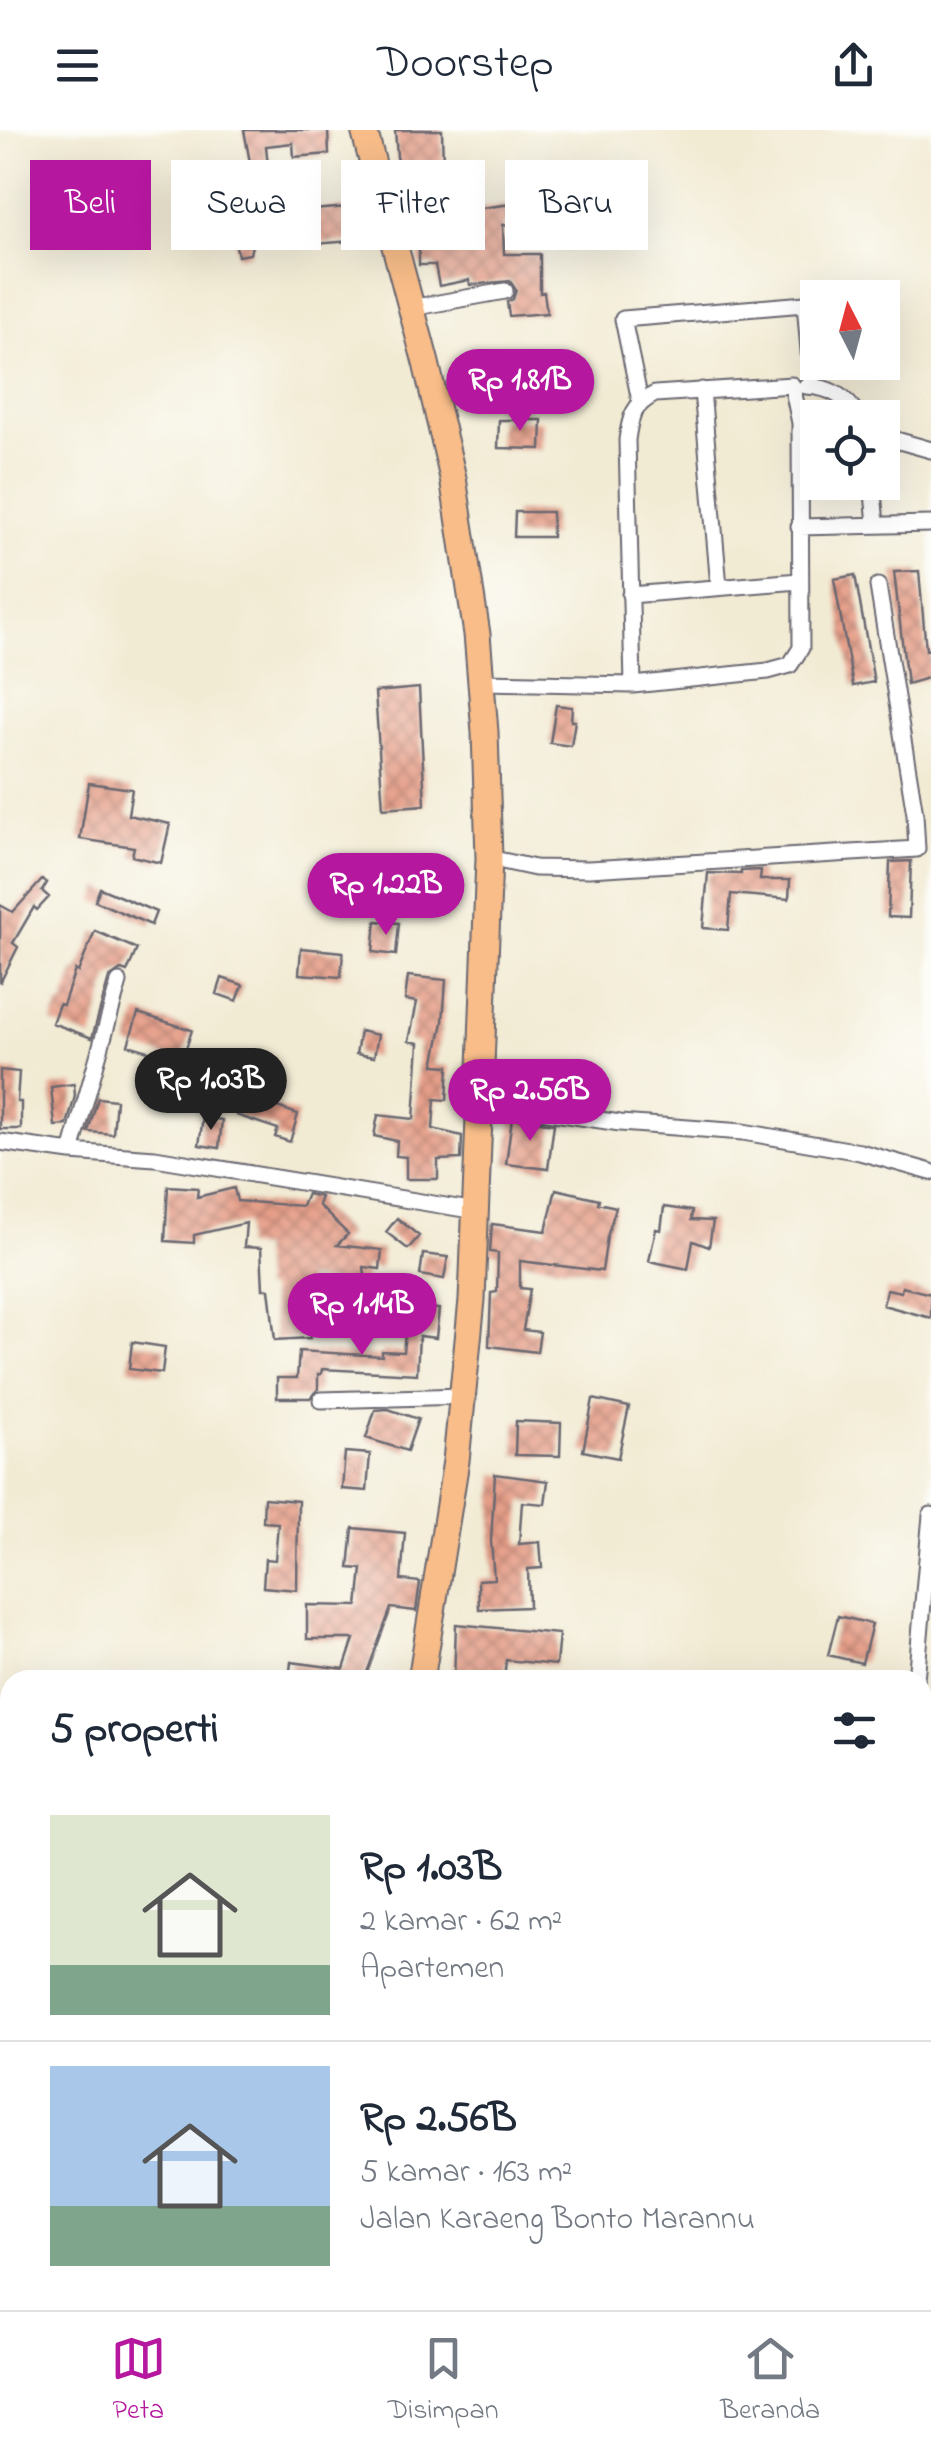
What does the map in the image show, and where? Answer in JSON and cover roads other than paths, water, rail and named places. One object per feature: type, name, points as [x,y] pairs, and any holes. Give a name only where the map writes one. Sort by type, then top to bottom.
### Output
[{"type":"main road","points":[[364,130],[453,478],[482,682],[489,858],[476,1211],[464,1396],[423,1670]]},
{"type":"street","points":[[411,308],[505,291]]},
{"type":"street","points":[[640,401],[623,319],[805,304],[812,386]]},
{"type":"street","points":[[482,682],[632,686],[768,671],[790,665],[801,648],[800,423],[792,385]]},
{"type":"street","points":[[632,686],[627,440],[632,412],[640,401],[654,394],[792,385],[832,390],[845,400]]},
{"type":"street","points":[[702,390],[719,587]]},
{"type":"street","points":[[900,441],[931,450]]},
{"type":"street","points":[[874,500],[876,524]]},
{"type":"street","points":[[799,527],[931,524]]},
{"type":"street","points":[[630,595],[798,581]]},
{"type":"street","points":[[489,858],[535,868],[589,870],[924,849],[878,586]]},
{"type":"street","points":[[72,1152],[120,982]]},
{"type":"street","points":[[481,1102],[620,1123],[743,1132],[860,1152],[931,1172]]},
{"type":"street","points":[[0,1142],[155,1158],[476,1211]]},
{"type":"street","points":[[321,1400],[464,1396]]},
{"type":"street","points":[[917,1670],[931,1515]]}]
